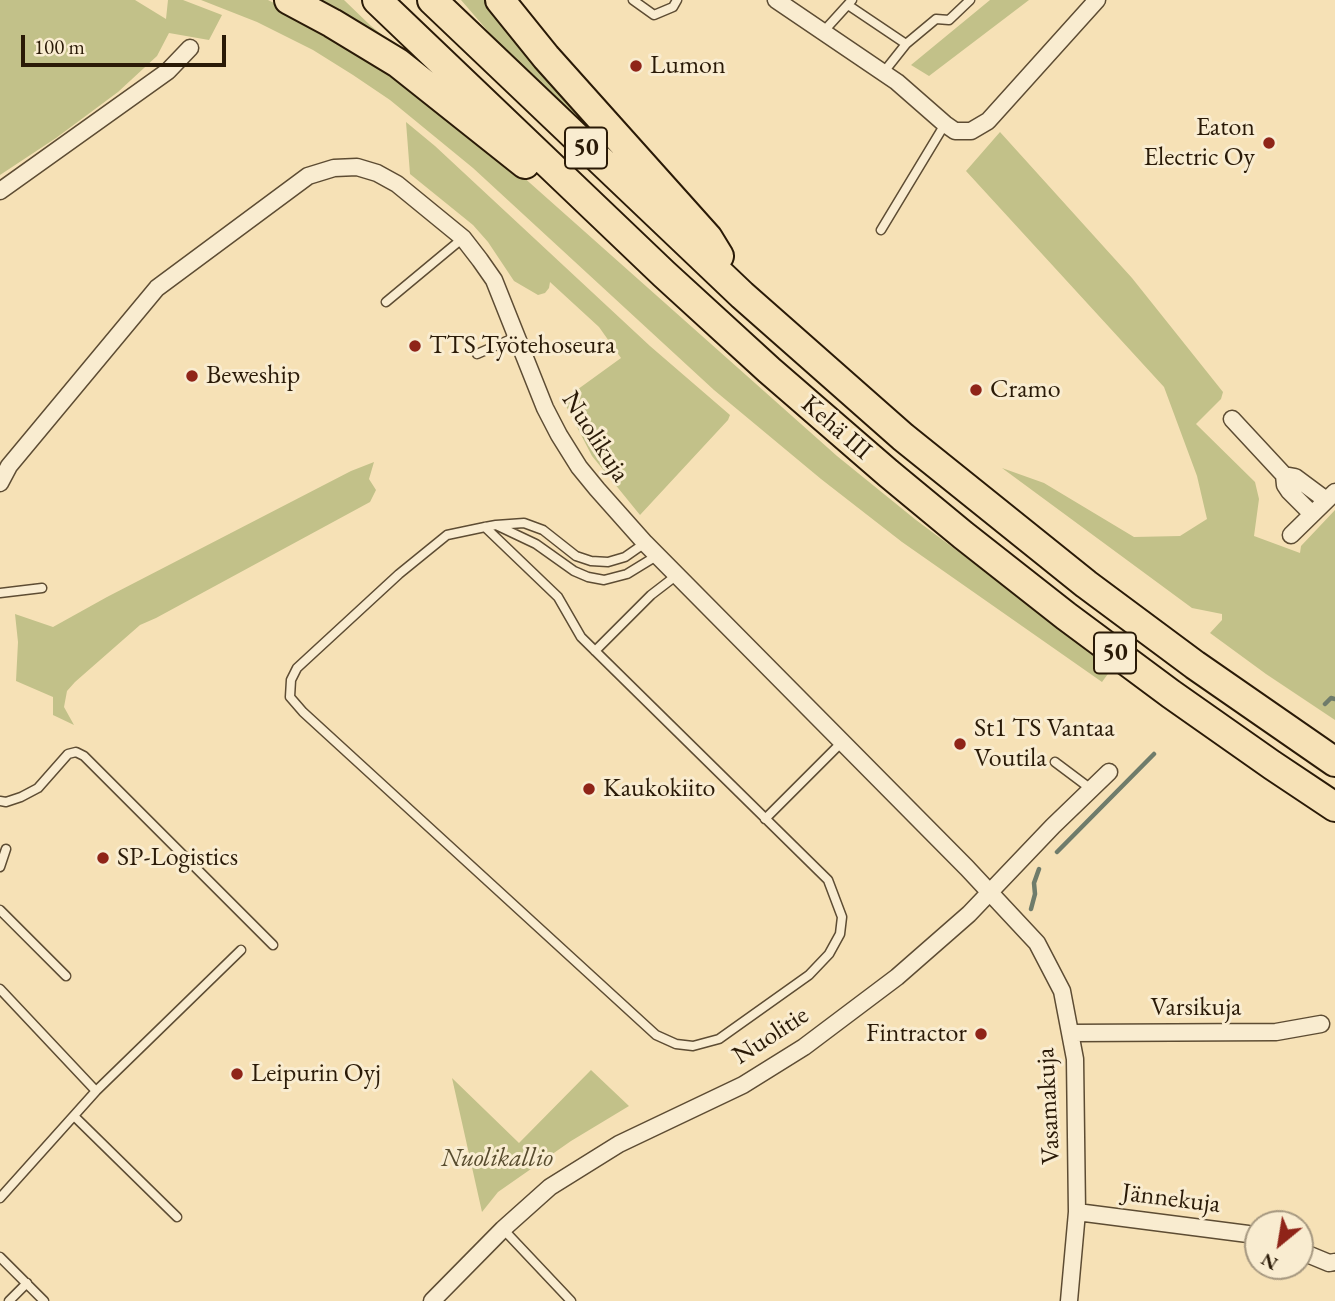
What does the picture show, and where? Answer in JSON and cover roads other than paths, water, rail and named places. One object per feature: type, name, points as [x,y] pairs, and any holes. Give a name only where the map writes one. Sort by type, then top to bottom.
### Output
[{"type":"highway","points":[[289,0],[398,63],[541,177],[584,217],[664,275]]},
{"type":"highway","name":"Kehä III","points":[[377,0],[664,275],[888,473],[1066,616],[1171,694],[1335,807]]},
{"type":"highway","name":"Kehä III","points":[[432,0],[742,295],[903,436],[1086,584],[1195,665],[1335,762]]},
{"type":"highway","points":[[500,0],[564,77],[708,238],[742,295]]},
{"type":"street","points":[[776,0],[897,82],[950,127],[971,131],[988,121],[1097,0]]},
{"type":"street","points":[[0,191],[168,71],[190,48]]},
{"type":"street","name":"Nuolikuja","points":[[0,483],[9,466],[157,288],[308,176],[334,168],[357,167],[377,173],[397,184],[463,238],[494,280],[534,384],[559,435],[597,489],[645,543],[990,892]]},
{"type":"street","points":[[1232,419],[1284,475],[1295,477],[1331,496],[1291,536]]},
{"type":"street","points":[[1284,475],[1289,491],[1312,514]]},
{"type":"street","name":"Nuolitie","points":[[432,1301],[503,1229],[550,1187],[619,1144],[743,1084],[804,1047],[897,977],[969,914],[1109,772]]},
{"type":"street","name":"Vasamakuja","points":[[990,892],[1037,943],[1062,991],[1075,1059],[1077,1212],[1069,1301]]},
{"type":"street","name":"Varsikuja","points":[[1070,1033],[1276,1032],[1321,1024]]},
{"type":"street","name":"Jännekuja","points":[[1077,1212],[1244,1233]]},
{"type":"street","points":[[1314,1257],[1329,1263],[1335,1262]]},
{"type":"lane","points":[[633,0],[654,15],[674,7],[677,0]]},
{"type":"lane","points":[[883,73],[906,44],[936,19],[949,20],[970,0]]},
{"type":"lane","points":[[823,32],[850,2],[906,44]]},
{"type":"lane","points":[[881,230],[950,127]]},
{"type":"lane","points":[[386,302],[463,238]]},
{"type":"lane","points":[[477,354],[516,337]]},
{"type":"lane","points":[[485,527],[558,597],[580,637],[828,880],[842,917],[841,934],[829,954],[808,975],[719,1039],[693,1046],[676,1044],[656,1035],[303,712],[290,697],[291,680],[298,668],[399,574],[447,535],[485,527],[496,525],[524,523],[543,530],[576,556],[591,561],[608,562],[625,557],[645,543]]},
{"type":"lane","points":[[496,525],[536,544],[574,571],[604,580],[627,574],[658,555]]},
{"type":"lane","points":[[594,651],[651,595],[677,575]]},
{"type":"lane","points":[[0,593],[42,588]]},
{"type":"lane","points":[[765,819],[842,742]]},
{"type":"lane","points":[[0,801],[6,802],[21,797],[37,788],[68,754],[76,752],[84,756],[274,945]]},
{"type":"lane","points":[[1055,762],[1091,789]]},
{"type":"lane","points":[[0,867],[6,849]]},
{"type":"lane","points":[[0,910],[66,976]]},
{"type":"lane","points":[[0,1198],[96,1091],[241,950]]},
{"type":"lane","points":[[0,989],[96,1091]]},
{"type":"lane","points":[[74,1116],[177,1217]]},
{"type":"lane","points":[[503,1229],[571,1301]]},
{"type":"lane","points":[[0,1257],[44,1301]]},
{"type":"lane","points":[[9,1301],[27,1283]]},
{"type":"waterway","points":[[1325,704],[1331,698],[1335,699]]},
{"type":"waterway","points":[[1057,852],[1154,754]]},
{"type":"waterway","points":[[1031,909],[1035,894],[1034,883],[1039,869]]},
{"type":"place","name":"Lumon","points":[[636,66]]},
{"type":"place","name":"Eaton Electric Oy","points":[[1269,143]]},
{"type":"place","name":"TTS Työtehoseura","points":[[415,346]]},
{"type":"place","name":"Beweship","points":[[192,376]]},
{"type":"place","name":"Cramo","points":[[976,390]]},
{"type":"place","name":"St1 TS Vantaa Voutila","points":[[960,744]]},
{"type":"place","name":"Kaukokiito","points":[[589,789]]},
{"type":"place","name":"SP-Logistics","points":[[103,858]]},
{"type":"place","name":"Fintractor","points":[[981,1034]]},
{"type":"place","name":"Leipurin Oyj","points":[[237,1074]]},
{"type":"park label","name":"Nuolikallio","points":[[497,1159]]}]
